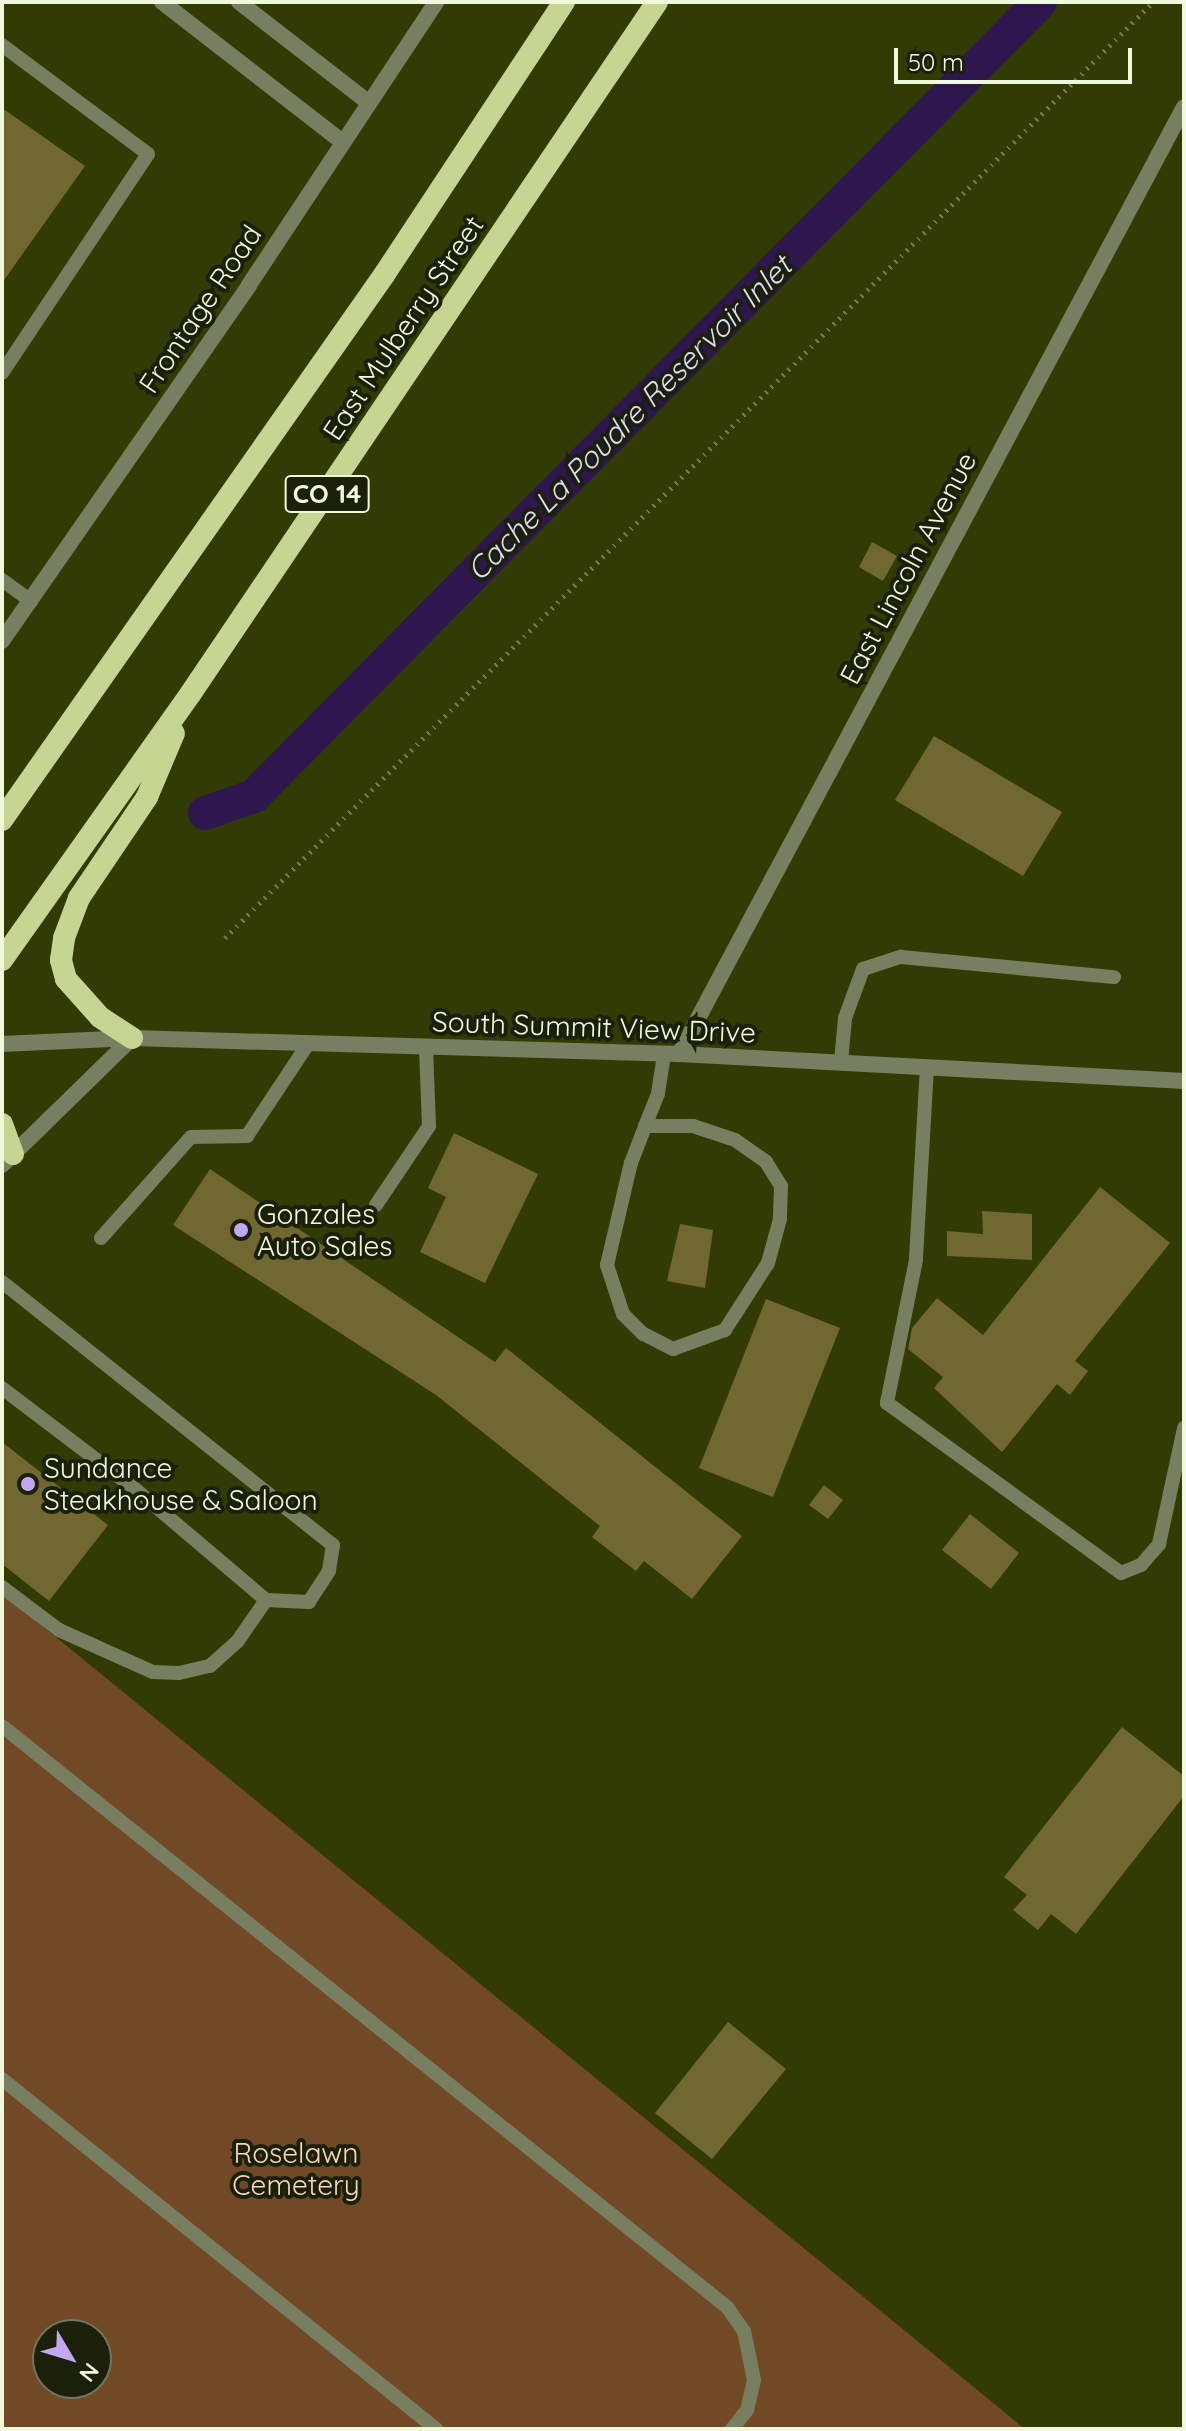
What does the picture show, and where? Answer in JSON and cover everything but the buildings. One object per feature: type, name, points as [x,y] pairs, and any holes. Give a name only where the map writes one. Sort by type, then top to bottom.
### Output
[{"type":"highway","name":"East Mulberry Street","points":[[2,820],[384,275],[564,2]]},
{"type":"highway","name":"East Mulberry Street","points":[[2,960],[191,693],[657,2]]},
{"type":"highway","points":[[644,22],[664,2]]},
{"type":"highway","points":[[132,1038],[100,1017],[66,979],[61,960],[64,938],[79,898],[147,797],[191,693]]},
{"type":"highway","points":[[2,1124],[8,1159]]},
{"type":"street","points":[[162,2],[341,141]]},
{"type":"street","points":[[239,2],[368,102]]},
{"type":"street","name":"Frontage Road","points":[[2,641],[249,285],[341,141],[436,2]]},
{"type":"street","name":"East Lincoln Avenue","points":[[671,1054],[1184,107]]},
{"type":"street","points":[[8,1159],[132,1038]]},
{"type":"street","name":"South Summit View Drive","points":[[2,1044],[132,1038],[671,1054],[1184,1081]]},
{"type":"lane","points":[[2,45],[148,154],[2,373]]},
{"type":"lane","points":[[2,580],[31,601]]},
{"type":"lane","points":[[841,1062],[845,1018],[863,969],[901,957],[1114,977]]},
{"type":"lane","points":[[101,1238],[191,1137],[247,1136],[308,1044]]},
{"type":"lane","points":[[376,1205],[429,1126],[426,1047]]},
{"type":"lane","points":[[645,1126],[693,1126],[735,1140],[766,1162],[781,1186],[780,1219],[768,1263],[725,1330],[673,1349],[643,1334],[623,1314],[607,1265],[616,1216],[645,1126],[671,1054]]},
{"type":"lane","points":[[927,1067],[916,1260],[887,1403],[1121,1573],[1141,1565],[1159,1544],[1184,1428]]},
{"type":"lane","points":[[2,1388],[135,1489],[266,1600],[309,1602],[329,1571],[333,1545],[4,1281]]},
{"type":"lane","points":[[2,1587],[59,1630],[153,1672],[179,1673],[210,1666],[237,1642],[266,1600]]},
{"type":"lane","points":[[2,1726],[727,2307],[744,2331],[754,2380],[747,2410],[732,2429]]},
{"type":"lane","points":[[2,2079],[436,2429]]},
{"type":"path","points":[[225,938],[1153,2]]},
{"type":"green space","name":"Roselawn Cemetery","points":[[2,1593],[1025,2429],[2,2429]]},
{"type":"waterway","name":"Cache La Poudre Reservoir Inlet","points":[[205,813],[254,796],[1040,2]]},
{"type":"place","name":"Gonzales Auto Sales","points":[[241,1230]]},
{"type":"place","name":"Sundance Steakhouse & Saloon","points":[[28,1484]]}]
